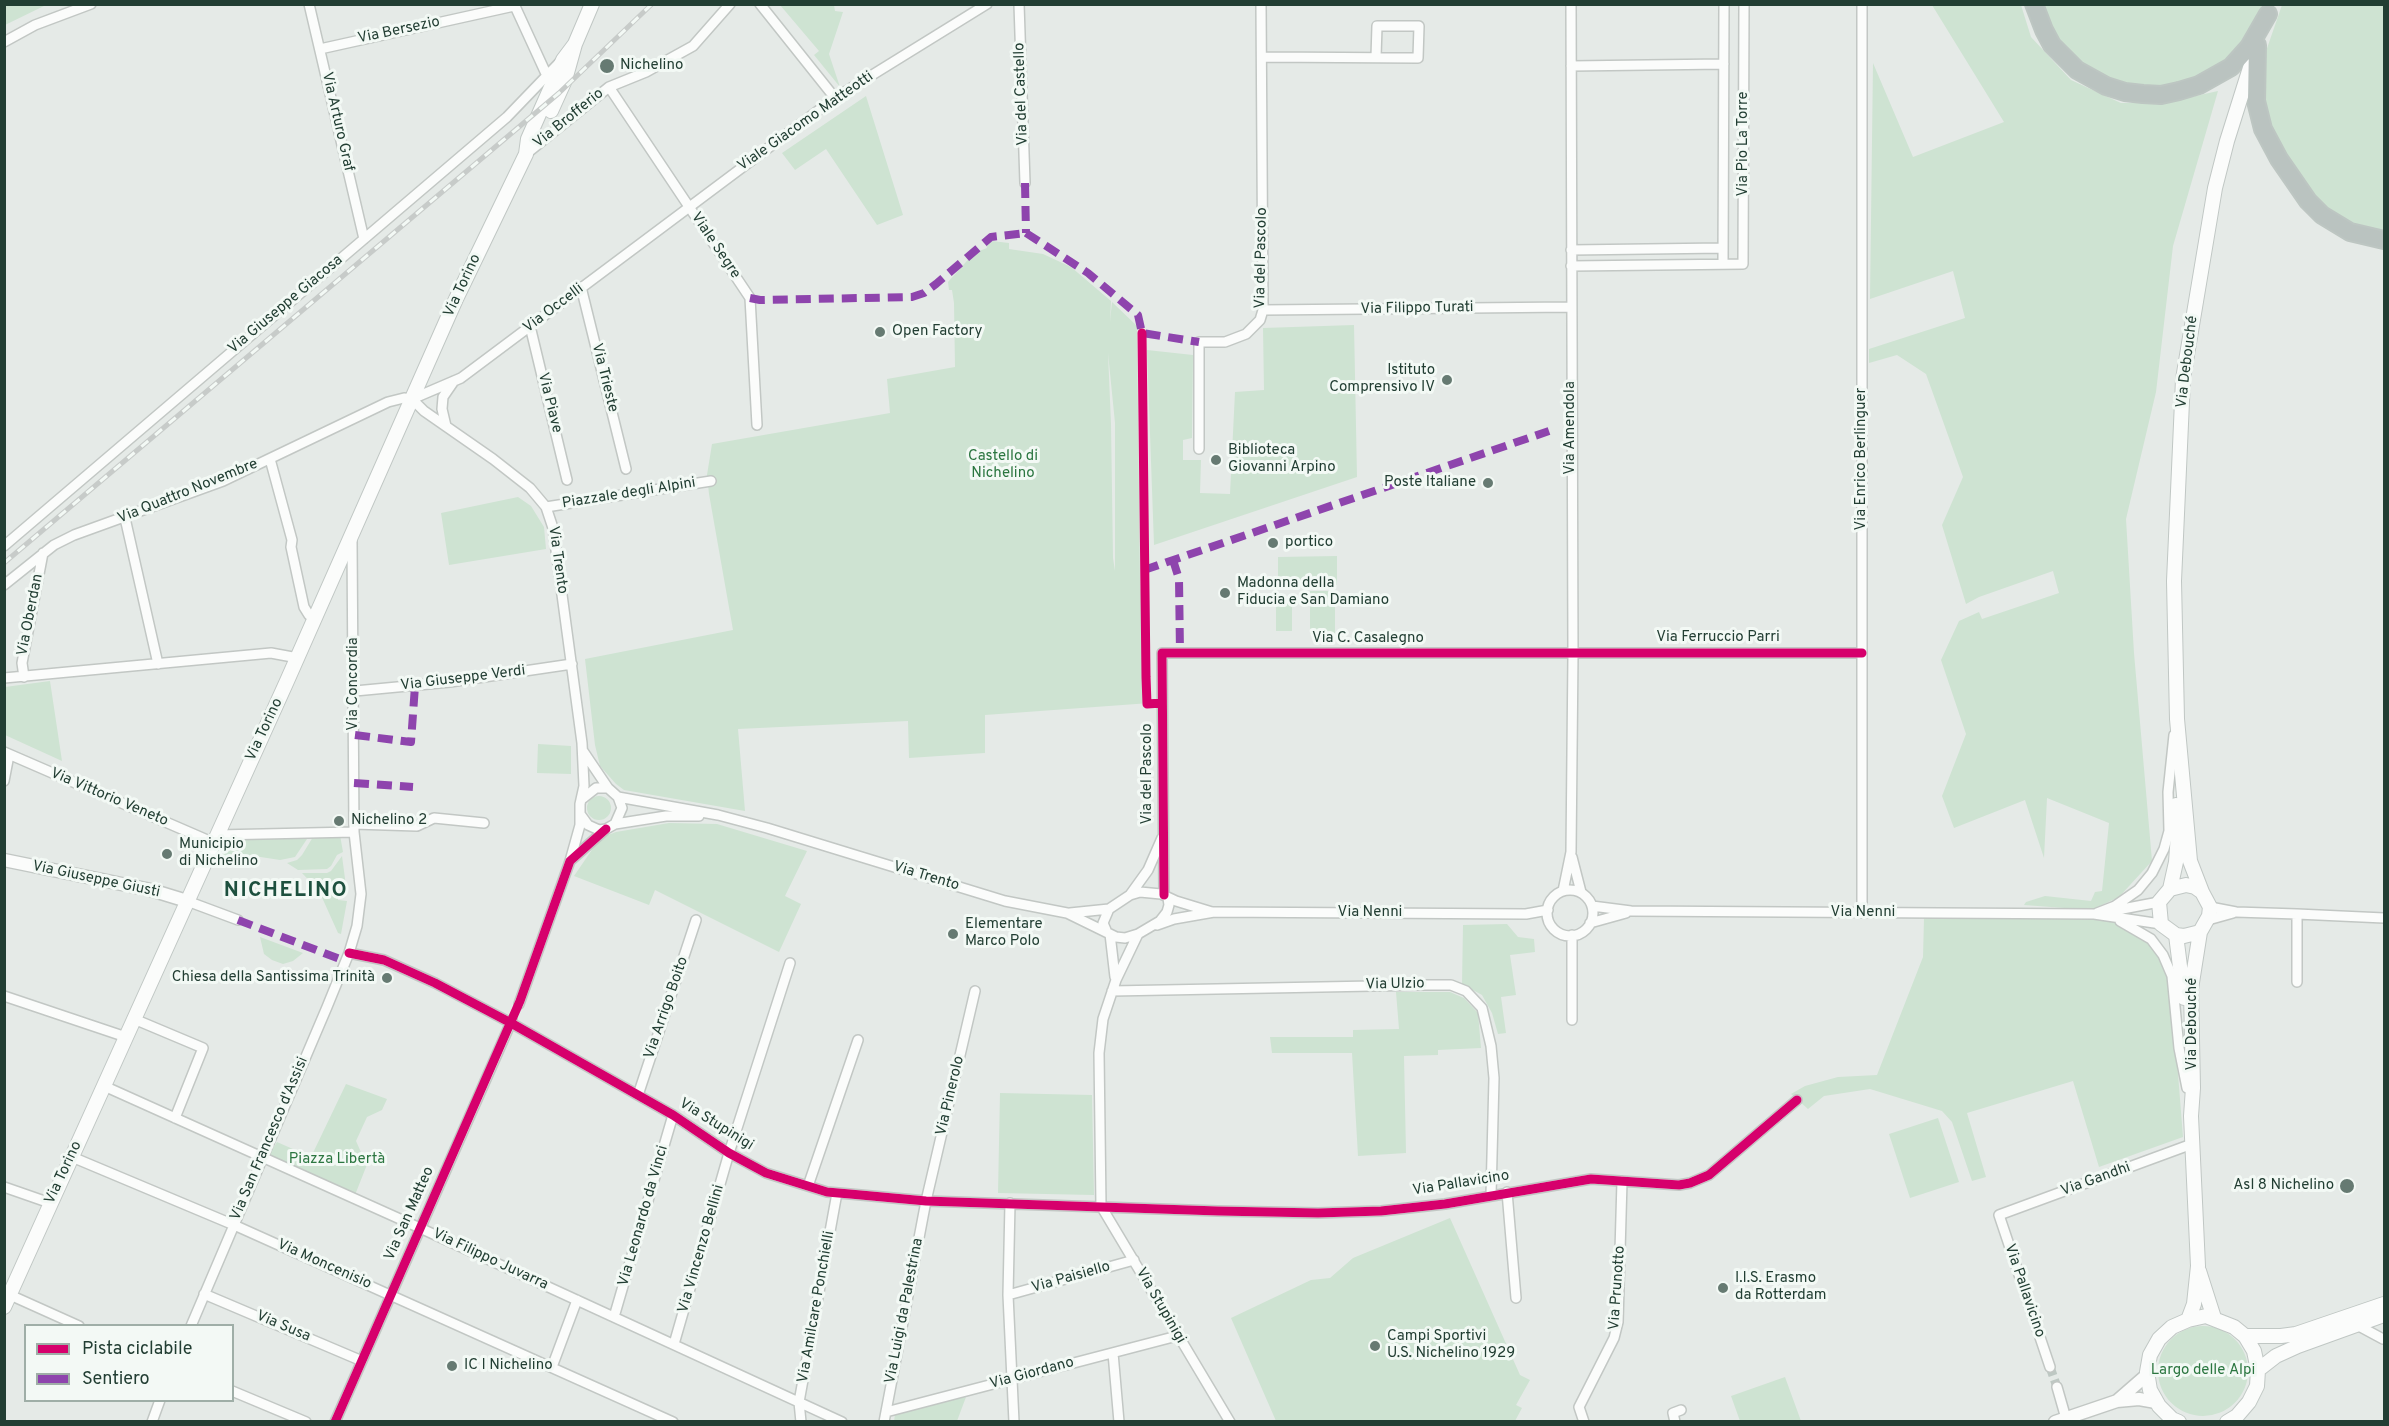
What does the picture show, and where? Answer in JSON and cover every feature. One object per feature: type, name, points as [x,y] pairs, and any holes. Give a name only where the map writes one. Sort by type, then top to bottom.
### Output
[{"type":"highway","points":[[2034,4],[2040,23],[2052,45],[2077,70],[2106,86],[2125,92],[2143,94],[2180,92],[2199,85],[2230,67],[2249,47],[2268,14]]},
{"type":"highway","points":[[2257,45],[2256,101],[2263,129],[2279,159],[2308,201],[2322,215],[2350,232],[2385,240]]},
{"type":"main road","name":"Via Torino","points":[[7,1301],[298,658],[456,299],[526,154],[536,142],[565,80],[575,44],[592,4]]},
{"type":"main road","name":"Via Debouché","points":[[2159,902],[2170,889],[2176,862],[2178,834],[2174,581],[2183,379],[2215,189],[2230,130],[2268,14]]},
{"type":"main road","name":"Via Torino","points":[[526,154],[528,139],[549,80],[575,44]]},
{"type":"main road","name":"Via Debouché","points":[[2176,724],[2190,861],[2209,913],[2200,932],[2191,989],[2193,1088],[2191,1116]]},
{"type":"main road","points":[[2170,889],[2186,885],[2202,892]]},
{"type":"main road","points":[[2159,902],[2162,924],[2176,935],[2184,936],[2200,932]]},
{"type":"main road","name":"Via Debouché","points":[[2176,935],[2183,986],[2198,1266],[2194,1304],[2188,1320]]},
{"type":"main road","name":"Via Debouché","points":[[2198,1266],[2214,1318]]},
{"type":"main road","points":[[2245,1336],[2296,1334],[2385,1304]]},
{"type":"main road","points":[[2258,1370],[2286,1351],[2385,1315]]},
{"type":"main road","points":[[2179,1422],[2172,1419],[2156,1402],[2150,1390],[2148,1374],[2150,1355],[2159,1339],[2172,1327],[2197,1317],[2214,1318],[2234,1327],[2245,1336],[2254,1351],[2258,1370],[2257,1386],[2249,1402],[2237,1416],[2227,1422]]},
{"type":"street","points":[[4,42],[66,9],[91,4]]},
{"type":"street","name":"Via Arturo Graf","points":[[309,4],[364,239]]},
{"type":"street","name":"Via Brofferio","points":[[526,154],[609,87],[646,72],[693,46],[730,4]]},
{"type":"street","points":[[760,4],[836,98]]},
{"type":"street","name":"Viale Giacomo Matteotti","points":[[689,206],[836,98],[987,4]]},
{"type":"street","name":"Via del Castello","points":[[1019,4],[1025,183]]},
{"type":"street","name":"Via del Pascolo","points":[[1199,448],[1199,342],[1225,342],[1246,334],[1260,320],[1263,310],[1261,4]]},
{"type":"street","name":"Via Amendola","points":[[1563,891],[1571,852],[1573,654],[1571,4]]},
{"type":"street","name":"Via Pio La Torre","points":[[1724,4],[1724,264]]},
{"type":"street","name":"Via Pio La Torre","points":[[1571,266],[1743,264],[1744,4]]},
{"type":"street","name":"Via Enrico Berlinguer","points":[[1862,4],[1862,913]]},
{"type":"street","points":[[514,5],[549,80]]},
{"type":"street","name":"Via Bersezio","points":[[320,49],[514,5]]},
{"type":"street","points":[[1262,57],[1418,58],[1419,26],[1377,26],[1376,57]]},
{"type":"street","points":[[1571,66],[1724,64]]},
{"type":"street","name":"Via Giuseppe Giacosa","points":[[4,546],[549,80]]},
{"type":"street","name":"Viale Segre","points":[[609,87],[750,298],[757,425]]},
{"type":"street","name":"Via Occelli","points":[[412,399],[454,381],[495,354],[689,206]]},
{"type":"street","points":[[1571,250],[1723,248]]},
{"type":"street","name":"Via Trieste","points":[[581,287],[626,469]]},
{"type":"street","name":"Via Filippo Turati","points":[[1263,310],[1571,308]]},
{"type":"street","name":"Via Piave","points":[[530,326],[567,480]]},
{"type":"street","points":[[446,426],[442,409],[443,397],[454,381]]},
{"type":"street","name":"Via Quattro Novembre","points":[[4,585],[54,545],[74,535],[223,481],[388,402],[404,398],[412,399]]},
{"type":"street","name":"Via Trento","points":[[412,399],[424,411],[530,488],[546,507],[553,528],[583,750],[582,799]]},
{"type":"street","points":[[270,459],[292,540],[291,548],[304,608],[314,618]]},
{"type":"street","name":"Piazzale degli Alpini","points":[[546,507],[711,480]]},
{"type":"street","points":[[125,518],[158,664]]},
{"type":"street","name":"Via Concordia","points":[[349,953],[357,926],[361,894],[354,828],[355,691],[352,536]]},
{"type":"street","name":"Via Oberdan","points":[[24,677],[22,663],[43,554]]},
{"type":"street","points":[[333,579],[353,581]]},
{"type":"street","points":[[4,678],[271,653],[298,658]]},
{"type":"street","name":"Via del Pascolo","points":[[1162,653],[1163,836],[1166,896]]},
{"type":"street","name":"Via C. Casalegno","points":[[1162,653],[1573,654]]},
{"type":"street","name":"Via Ferruccio Parri","points":[[1573,654],[1862,653]]},
{"type":"street","name":"Via Giuseppe Verdi","points":[[355,691],[450,682],[572,664]]},
{"type":"street","name":"Via Nenni","points":[[2094,914],[2115,906],[2138,890],[2152,873],[2164,849],[2169,831],[2168,792],[2176,724]]},
{"type":"street","name":"Via Trento","points":[[583,750],[608,788]]},
{"type":"street","points":[[4,781],[7,754]]},
{"type":"street","name":"Via Vittorio Veneto","points":[[7,754],[215,839]]},
{"type":"street","points":[[519,1004],[570,861],[580,825],[582,799],[590,790],[608,788],[618,797],[622,808],[615,824],[606,829],[570,861]]},
{"type":"street","name":"Via Trento","points":[[618,797],[718,815],[767,828],[1005,901],[1067,913],[1108,932]]},
{"type":"street","points":[[580,814],[588,825],[599,830],[606,829]]},
{"type":"street","name":"Via Trento","points":[[615,824],[666,816],[718,815]]},
{"type":"street","points":[[215,839],[354,828],[417,826],[434,818],[484,823]]},
{"type":"street","name":"Via del Pascolo","points":[[1130,895],[1148,870],[1163,836]]},
{"type":"street","name":"Via Amendola","points":[[1571,852],[1581,892]]},
{"type":"street","name":"Via Giuseppe Giusti","points":[[4,860],[151,890],[187,901]]},
{"type":"street","points":[[1563,891],[1581,892],[1589,899],[1592,906],[1593,915],[1590,923],[1585,930],[1572,935],[1560,932],[1552,926],[1548,914],[1555,895],[1563,891]]},
{"type":"street","name":"Via Nenni","points":[[1130,895],[1150,892],[1214,912]]},
{"type":"street","points":[[1116,980],[1108,932],[1103,923],[1109,909],[1130,895]]},
{"type":"street","points":[[1152,927],[1167,912],[1166,896]]},
{"type":"street","points":[[187,901],[238,920]]},
{"type":"street","name":"Via Nenni","points":[[2094,914],[2159,902]]},
{"type":"street","name":"Via Nenni","points":[[1592,906],[1631,911],[2094,914],[2162,924]]},
{"type":"street","name":"Via Trento","points":[[1067,913],[1109,909]]},
{"type":"street","name":"Via Nenni","points":[[1590,923],[1631,911]]},
{"type":"street","name":"Via Nenni","points":[[1138,934],[1174,919],[1214,912],[1548,914]]},
{"type":"street","points":[[2209,913],[2385,918]]},
{"type":"street","name":"Via Nenni","points":[[2094,914],[2127,923],[2151,939],[2163,956],[2172,976],[2179,1048],[2187,1088]]},
{"type":"street","points":[[2296,914],[2297,982]]},
{"type":"street","name":"Via Arrigo Boito","points":[[638,1095],[696,920]]},
{"type":"street","points":[[1108,932],[1125,938],[1138,934]]},
{"type":"street","points":[[1101,1206],[1099,1053],[1103,1019],[1116,980],[1138,934]]},
{"type":"street","points":[[1572,935],[1572,1020]]},
{"type":"street","name":"Via Stupinigi","points":[[349,953],[384,960],[512,1021],[673,1115],[729,1153],[766,1173],[837,1193],[926,1201],[1101,1206],[1230,1422]]},
{"type":"street","name":"Via San Francesco d'Assisi","points":[[192,1324],[349,953]]},
{"type":"street","name":"Via Vincenzo Bellini","points":[[674,1344],[729,1153],[790,963]]},
{"type":"street","name":"Via Ulzio","points":[[1112,991],[1451,985],[1466,991],[1482,1008],[1491,1046],[1494,1078],[1491,1195]]},
{"type":"street","name":"Via Pinerolo","points":[[926,1201],[975,991]]},
{"type":"street","points":[[4,996],[126,1037]]},
{"type":"street","points":[[134,1019],[203,1048],[175,1118]]},
{"type":"street","name":"Via San Matteo","points":[[335,1422],[512,1021]]},
{"type":"street","points":[[808,1186],[858,1040]]},
{"type":"street","name":"Via Filippo Juvarra","points":[[104,1086],[842,1422]]},
{"type":"street","name":"Via Pallavicino","points":[[1101,1206],[1218,1211],[1381,1211],[1445,1204],[1591,1179],[1679,1185],[1709,1175],[1797,1100]]},
{"type":"street","name":"Via Leonardo da Vinci","points":[[615,1317],[673,1115]]},
{"type":"street","name":"Via Gandhi","points":[[1999,1215],[2192,1144]]},
{"type":"street","name":"Via Moncenisio","points":[[72,1157],[234,1225],[673,1422]]},
{"type":"street","name":"Via Prunotto","points":[[1584,1422],[1579,1407],[1614,1338],[1618,1322],[1622,1181]]},
{"type":"street","points":[[4,1187],[50,1203]]},
{"type":"street","points":[[1508,1192],[1516,1298]]},
{"type":"street","name":"Via Amilcare Ponchielli","points":[[801,1422],[800,1402],[837,1193]]},
{"type":"street","name":"Via Luigi da Palestrina","points":[[885,1417],[926,1201]]},
{"type":"street","points":[[1010,1203],[1008,1296],[1014,1422]]},
{"type":"street","name":"Via Pallavicino","points":[[1999,1215],[2050,1367]]},
{"type":"street","name":"Via Paisiello","points":[[1008,1296],[1134,1260]]},
{"type":"street","name":"Via Susa","points":[[204,1294],[362,1361]]},
{"type":"street","points":[[552,1367],[577,1300]]},
{"type":"street","points":[[7,1301],[73,1324]]},
{"type":"street","points":[[2357,1325],[2384,1338]]},
{"type":"street","name":"Via Giordano","points":[[885,1417],[1011,1379],[1177,1336]]},
{"type":"street","points":[[1113,1353],[1119,1422]]},
{"type":"street","points":[[2117,1401],[2148,1374]]},
{"type":"street","points":[[2056,1387],[2062,1420],[2117,1401],[2139,1399],[2156,1402]]},
{"type":"street","points":[[234,1392],[306,1422]]},
{"type":"street","points":[[152,1422],[160,1402]]},
{"type":"street","points":[[1675,1422],[1673,1413],[1682,1410]]},
{"type":"green space","points":[[5,4],[46,4],[46,5],[5,25]]},
{"type":"green space","points":[[780,5],[834,5],[835,11],[843,12],[829,54],[840,87],[814,55],[819,51]]},
{"type":"green space","points":[[1932,5],[2021,5],[2031,37],[2071,80],[2121,103],[2164,103],[2218,91],[2173,246],[2156,392],[2126,519],[2134,653],[2152,861],[2119,897],[2091,910],[2024,905],[2026,902],[2045,896],[2091,901],[2095,892],[2102,891],[2109,823],[2047,798],[2044,858],[2025,800],[1954,828],[1942,796],[1966,734],[1941,660],[1959,621],[1979,612],[1982,619],[2059,593],[2053,571],[1979,597],[1966,604],[1942,525],[1963,477],[1926,374],[1897,355],[1869,363],[1869,349],[1965,318],[1953,271],[1870,299],[1873,63],[1913,157],[2004,122]]},
{"type":"green space","points":[[2042,5],[2262,5],[2244,43],[2222,64],[2198,78],[2173,85],[2149,87],[2125,84],[2100,75],[2080,62],[2056,35]]},
{"type":"green space","points":[[2282,5],[2384,5],[2384,234],[2344,222],[2329,212],[2305,184],[2276,139],[2262,108],[2264,57]]},
{"type":"green space","points":[[866,96],[903,215],[877,225],[826,149],[795,170],[782,153]]},
{"type":"green space","name":"Castello di Nichelino","points":[[992,241],[1009,243],[1009,249],[1043,254],[1071,267],[1111,301],[1110,322],[1112,302],[1137,326],[1140,582],[1150,703],[985,715],[985,753],[909,758],[908,721],[738,729],[745,811],[624,790],[600,766],[595,745],[585,659],[733,630],[709,494],[707,475],[712,444],[890,413],[887,379],[955,367],[954,303],[948,282],[974,253],[987,248],[986,245]],"holes":[[[1108,353],[1115,423],[1115,571]]]},
{"type":"green space","points":[[1354,325],[1357,477],[1154,545],[1147,350],[1193,355],[1192,438],[1183,440],[1183,460],[1201,460],[1200,493],[1230,494],[1235,392],[1264,390],[1263,328]]},
{"type":"green space","points":[[518,497],[531,506],[544,527],[546,549],[449,565],[441,513]]},
{"type":"green space","points":[[1337,556],[1337,585],[1278,586],[1278,557]]},
{"type":"green space","points":[[1310,591],[1335,591],[1335,633],[1310,634]]},
{"type":"green space","points":[[1276,602],[1292,602],[1292,631],[1276,631]]},
{"type":"green space","points":[[50,681],[62,761],[5,735],[5,687]]},
{"type":"green space","points":[[538,744],[571,746],[571,774],[537,773]]},
{"type":"green space","points":[[599,796],[607,800],[611,808],[607,816],[599,820],[591,816],[587,808],[591,800]]},
{"type":"green space","points":[[669,823],[717,824],[807,851],[785,896],[801,904],[779,952],[655,890],[649,905],[574,876],[600,838],[616,832]]},
{"type":"green space","points":[[340,835],[343,852],[337,855],[327,869],[298,870],[287,863],[297,860],[302,855],[313,837]]},
{"type":"green space","points":[[309,836],[295,857],[280,860],[254,856],[217,867],[229,841]]},
{"type":"green space","points":[[342,856],[346,886],[334,885],[317,889],[302,873],[327,873]]},
{"type":"green space","points":[[331,889],[346,889],[346,896],[338,896],[338,900],[347,901],[341,934],[338,933],[320,893]]},
{"type":"green space","points":[[1924,918],[2095,919],[2113,922],[2143,938],[2159,955],[2168,975],[2172,998],[2183,1137],[2099,1167],[2073,1081],[1967,1113],[1986,1177],[1972,1181],[1952,1122],[1942,1111],[1870,1089],[1824,1096],[1808,1109],[1791,1094],[1805,1086],[1838,1077],[1877,1075],[1923,957]]},
{"type":"green space","points":[[1507,924],[1518,937],[1534,939],[1535,952],[1510,955],[1516,995],[1501,997],[1506,1033],[1498,1034],[1492,1013],[1482,995],[1462,984],[1463,925]]},
{"type":"green space","points":[[260,937],[303,953],[293,961],[283,964],[272,960],[264,954]]},
{"type":"green space","points":[[1396,992],[1450,992],[1464,998],[1478,1013],[1481,1048],[1438,1050],[1438,1055],[1404,1056],[1406,1153],[1358,1156],[1352,1053],[1272,1053],[1270,1037],[1353,1037],[1353,1030],[1399,1029]]},
{"type":"green space","name":"Piazza Libertà","points":[[346,1084],[387,1099],[382,1110],[367,1117],[356,1141],[364,1159],[368,1162],[355,1195],[268,1156],[277,1142],[311,1157]]},
{"type":"green space","points":[[1000,1093],[1092,1095],[1094,1195],[998,1193]]},
{"type":"green space","points":[[1938,1118],[1959,1182],[1910,1198],[1889,1134]]},
{"type":"green space","name":"Campi Sportivi U.S. Nichelino 1929","points":[[1450,1218],[1520,1375],[1530,1380],[1516,1405],[1522,1408],[1515,1421],[1276,1421],[1231,1318],[1311,1280],[1330,1278],[1353,1258]]},
{"type":"green space","name":"Largo delle Alpi","points":[[2203,1326],[2220,1329],[2235,1339],[2245,1354],[2248,1371],[2245,1388],[2235,1403],[2220,1413],[2203,1416],[2186,1413],[2171,1403],[2161,1388],[2158,1371],[2161,1354],[2171,1339],[2186,1329]]},
{"type":"green space","points":[[1785,1377],[1801,1421],[1740,1421],[1731,1396]]},
{"type":"green space","points":[[966,1397],[957,1421],[894,1422],[895,1413]]},
{"type":"tunnel","points":[[2050,1367],[2057,1387]]},
{"type":"railway","points":[[4,563],[559,93],[652,4]]},
{"type":"marked path","points":[[1025,183],[1026,233]]},
{"type":"marked path","points":[[1026,233],[1088,273],[1138,315],[1142,333],[1199,342]]},
{"type":"marked path","points":[[750,298],[760,300],[912,297],[924,293],[936,284],[991,237],[1026,233]]},
{"type":"marked path","points":[[1144,570],[1549,431]]},
{"type":"marked path","points":[[1173,560],[1179,579],[1180,653]]},
{"type":"marked path","points":[[355,735],[411,742],[415,686]]},
{"type":"marked path","points":[[354,783],[413,787]]},
{"type":"marked path","points":[[238,920],[345,961]]},
{"type":"cycle path","points":[[1142,333],[1147,704],[1162,703]]},
{"type":"cycle path","points":[[1164,895],[1162,653],[1862,653]]},
{"type":"cycle path","points":[[335,1422],[520,1001],[570,861],[606,829]]},
{"type":"cycle path","points":[[349,953],[384,960],[435,983],[511,1023],[673,1115],[729,1153],[766,1173],[827,1192],[926,1201],[1318,1213],[1381,1211],[1445,1204],[1591,1179],[1679,1185],[1709,1175],[1797,1100]]},
{"type":"place","name":"Nichelino","points":[[607,66]]},
{"type":"place","name":"Open Factory","points":[[880,332]]},
{"type":"place","name":"Istituto Comprensivo IV","points":[[1447,380]]},
{"type":"place","name":"Biblioteca Giovanni Arpino","points":[[1216,460]]},
{"type":"place","name":"Poste Italiane","points":[[1488,483]]},
{"type":"place","name":"portico","points":[[1273,543]]},
{"type":"place","name":"Madonna della Fiducia e San Damiano","points":[[1225,593]]},
{"type":"place","name":"Nichelino 2","points":[[339,821]]},
{"type":"place","name":"Municipio di Nichelino","points":[[167,854]]},
{"type":"place","name":"Elementare Marco Polo","points":[[953,934]]},
{"type":"place","name":"Chiesa della Santissima Trinità","points":[[387,978]]},
{"type":"place","name":"Asl 8 Nichelino","points":[[2347,1186]]},
{"type":"place","name":"I.I.S. Erasmo da Rotterdam","points":[[1723,1288]]},
{"type":"place","name":"Campi Sportivi U.S. Nichelino 1929","points":[[1375,1346]]},
{"type":"place","name":"IC I Nichelino","points":[[452,1366]]},
{"type":"district","name":"NICHELINO","points":[[286,892]]}]
